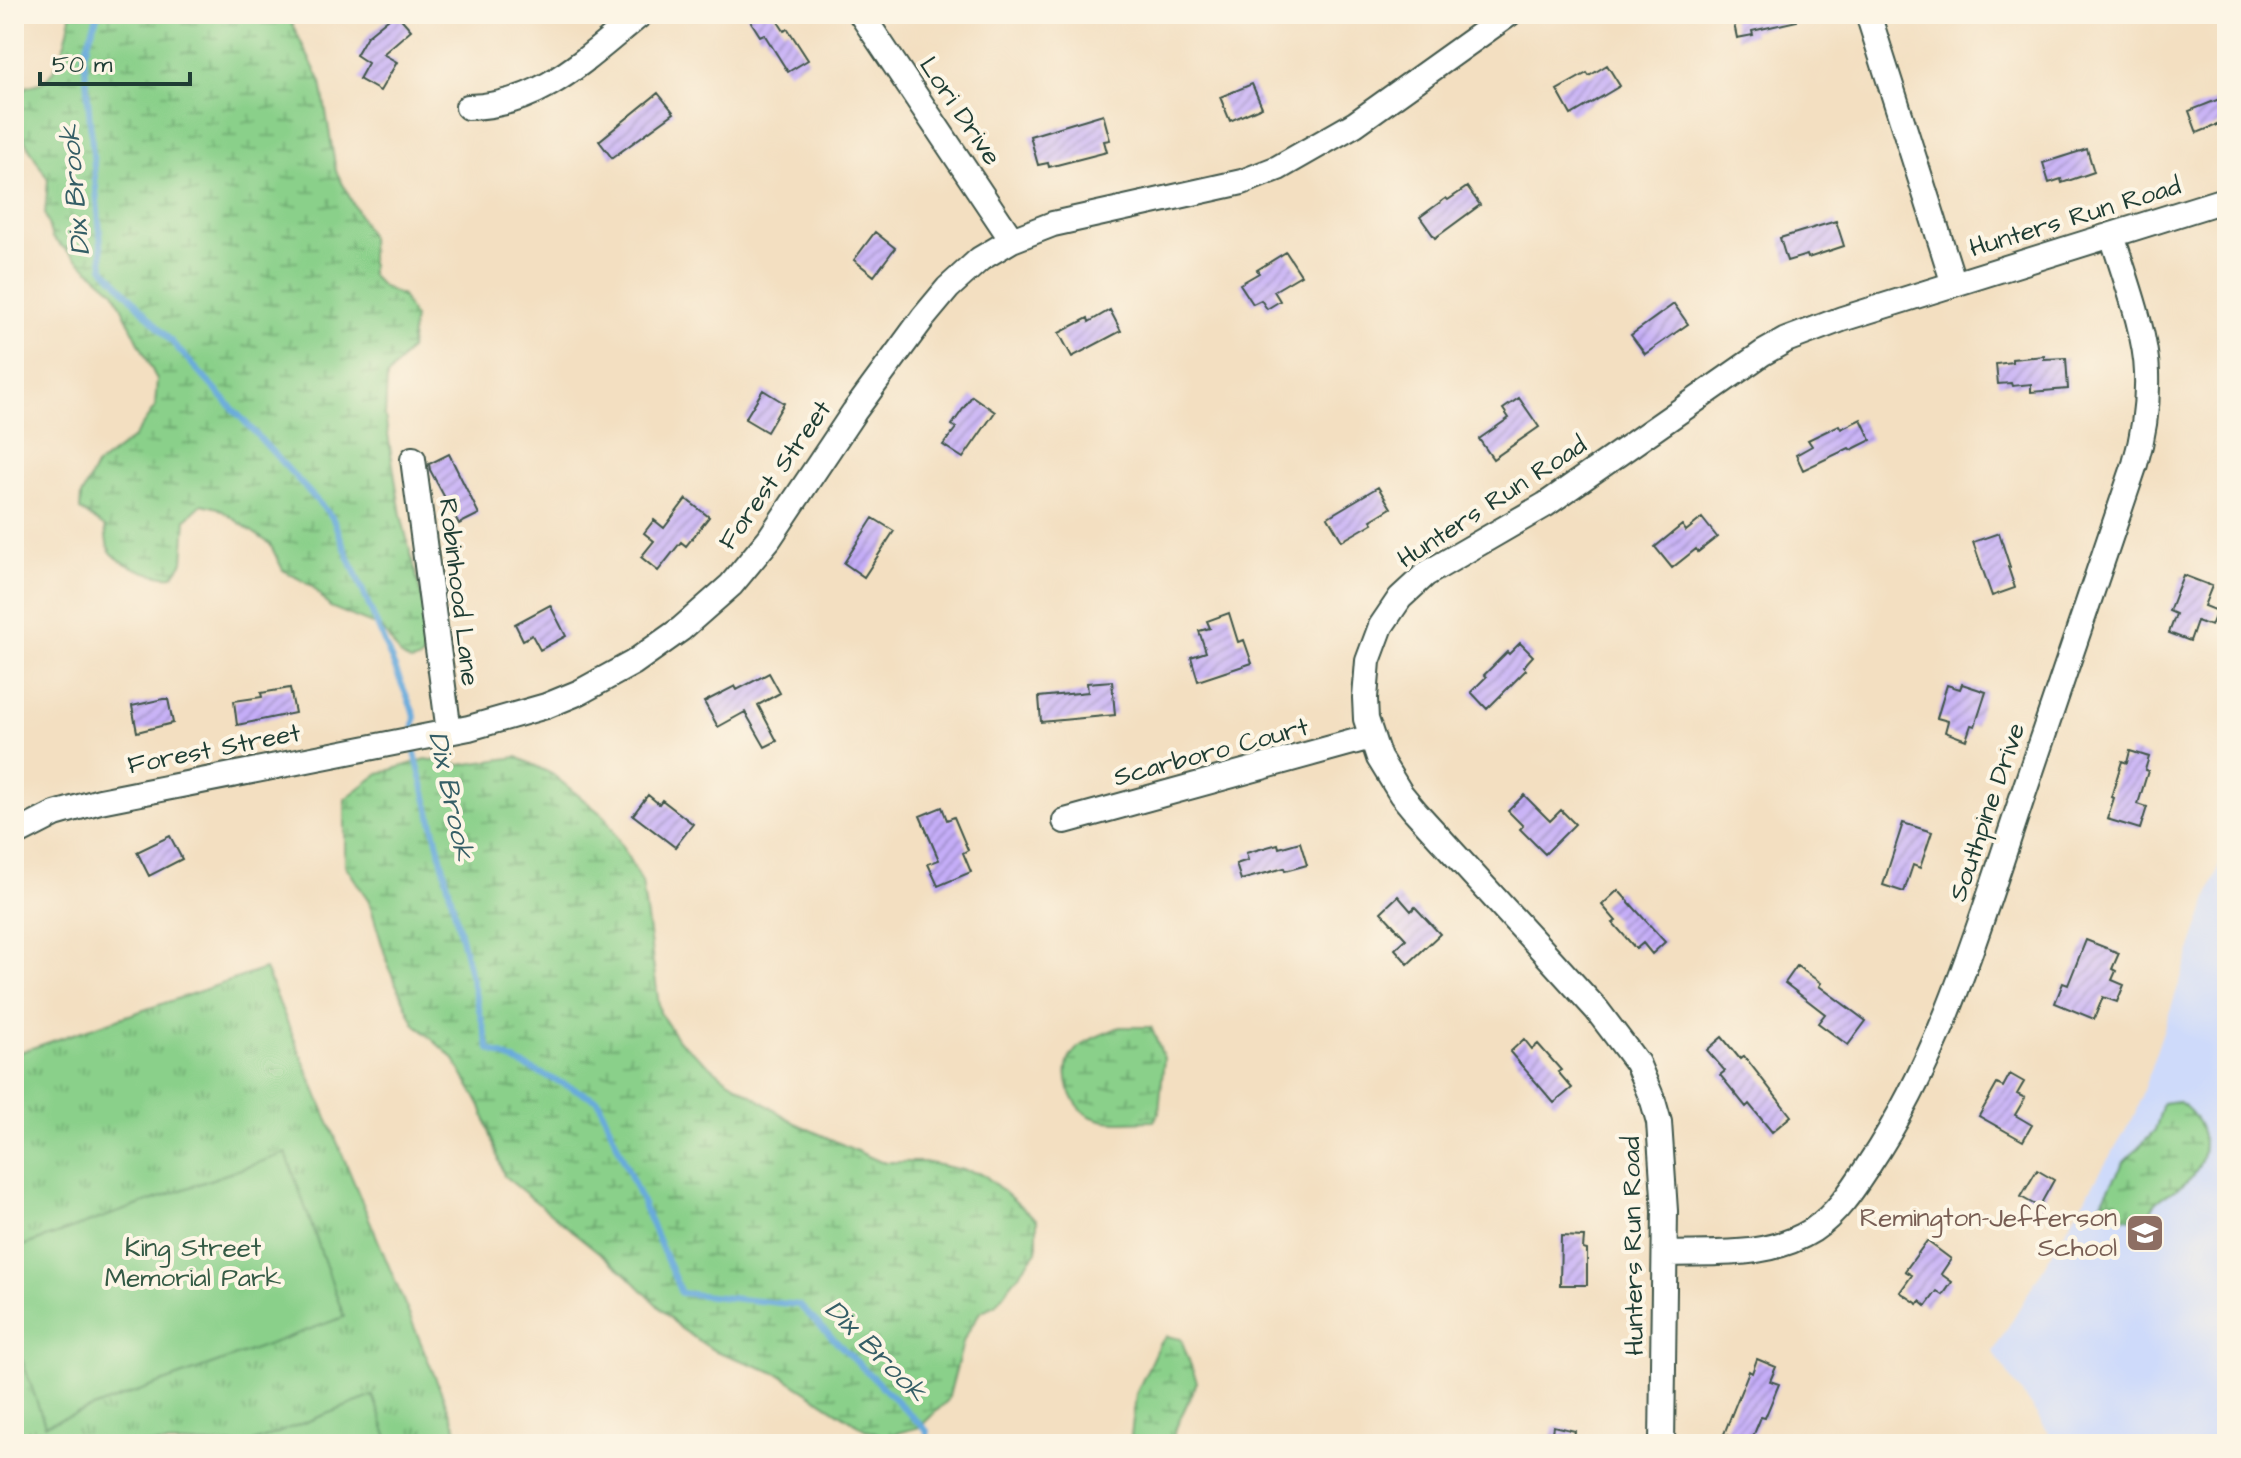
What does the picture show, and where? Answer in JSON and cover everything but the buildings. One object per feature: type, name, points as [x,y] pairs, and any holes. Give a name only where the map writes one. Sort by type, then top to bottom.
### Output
[{"type":"street","points":[[468,107],[503,104],[548,86],[641,14]]},
{"type":"street","name":"Lori Drive","points":[[861,14],[1012,240]]},
{"type":"street","name":"Forest Street","points":[[14,835],[55,814],[100,801],[439,734],[546,706],[580,692],[633,663],[681,629],[731,585],[769,539],[854,412],[923,318],[948,288],[980,259],[1012,240],[1053,224],[1242,182],[1278,168],[1355,124],[1509,14]]},
{"type":"street","points":[[1868,14],[1954,284]]},
{"type":"street","name":"Hunters Run Road","points":[[1662,1444],[1663,1164],[1659,1122],[1653,1101],[1637,1063],[1597,1010],[1401,794],[1379,758],[1366,719],[1365,698],[1368,661],[1381,626],[1400,598],[1426,574],[1545,505],[1763,353],[1814,329],[2227,199]]},
{"type":"street","name":"Southpine Drive","points":[[1665,1254],[1771,1248],[1791,1242],[1814,1229],[1833,1214],[1873,1159],[1935,1044],[1963,971],[2144,432],[2147,370],[2136,316],[2112,235]]},
{"type":"street","name":"Robinhood Lane","points":[[413,459],[439,734]]},
{"type":"street","name":"Scarboro Court","points":[[1065,821],[1371,737]]},
{"type":"shaded area","name":"Remington-Jefferson School","points":[[2227,842],[2227,1444],[2038,1444],[2049,1433],[1993,1352],[2135,1114]]},
{"type":"green space","points":[[70,14],[287,14],[321,82],[336,171],[370,236],[371,274],[381,286],[402,296],[414,317],[410,349],[387,377],[385,416],[401,515],[431,634],[421,659],[411,662],[400,655],[382,628],[330,607],[312,586],[283,570],[270,544],[218,508],[202,504],[186,519],[183,562],[173,576],[147,572],[119,559],[108,547],[105,527],[80,510],[81,496],[96,466],[133,438],[155,407],[157,380],[114,291],[52,238],[45,214],[48,180],[20,132],[18,105],[26,87],[44,81],[54,68],[66,40]]},
{"type":"green space","points":[[517,757],[552,774],[605,817],[642,882],[660,1013],[678,1040],[724,1077],[795,1123],[881,1162],[924,1162],[983,1174],[1037,1220],[1037,1251],[995,1305],[980,1312],[964,1339],[948,1400],[920,1427],[885,1436],[866,1430],[779,1374],[713,1350],[680,1328],[627,1275],[504,1176],[481,1106],[453,1058],[414,1023],[390,971],[369,901],[345,865],[345,799],[378,774],[426,759],[460,765]]},
{"type":"green space","name":"King Street Memorial Park","points":[[265,969],[463,1444],[14,1444],[14,1054]]},
{"type":"green space","points":[[1120,1027],[1151,1027],[1164,1058],[1159,1112],[1154,1121],[1115,1122],[1092,1117],[1078,1105],[1069,1089],[1066,1075],[1072,1055],[1087,1042]]},
{"type":"green space","points":[[2177,1101],[2195,1117],[2203,1138],[2204,1150],[2196,1171],[2156,1203],[2147,1220],[2111,1215],[2101,1203],[2124,1162],[2155,1131],[2163,1103]]},
{"type":"green space","points":[[286,1153],[344,1317],[45,1425],[14,1337],[14,1249]]},
{"type":"green space","points":[[1167,1336],[1181,1339],[1197,1382],[1174,1432],[1174,1444],[1130,1444],[1136,1394],[1159,1344]]},
{"type":"green space","points":[[373,1396],[390,1444],[249,1444]]},
{"type":"waterway","name":"Dix Brook","points":[[98,14],[84,54],[103,267],[332,517],[415,716],[413,734]]},
{"type":"waterway","name":"Dix Brook","points":[[413,745],[489,1049],[598,1100],[681,1293],[799,1305],[927,1431],[928,1444]]},
{"type":"place","name":"Remington-Jefferson School","points":[[2145,1233]]}]
